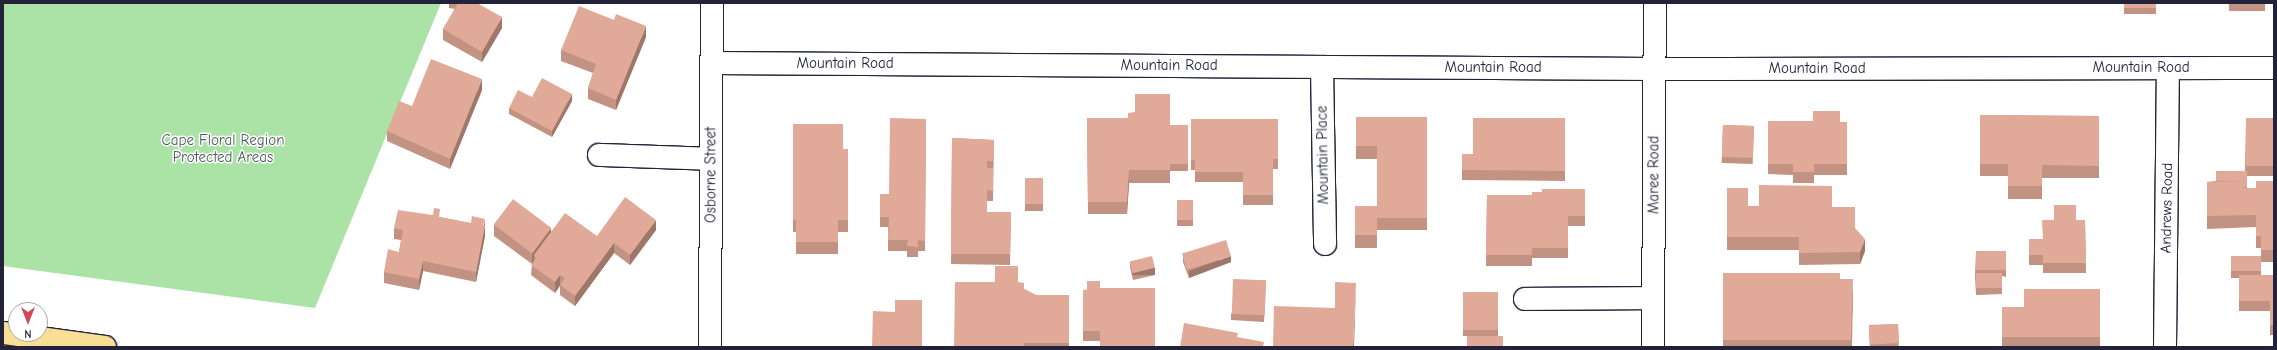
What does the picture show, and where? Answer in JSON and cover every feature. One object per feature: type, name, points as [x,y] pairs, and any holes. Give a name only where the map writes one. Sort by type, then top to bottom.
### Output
[{"type":"main road","points":[[3,333],[105,347]]},
{"type":"street","name":"Osborne Street","points":[[710,347],[712,3]]},
{"type":"street","name":"Maree Road","points":[[1653,347],[1655,3]]},
{"type":"street","name":"Mountain Road","points":[[711,63],[1655,69],[2274,68]]},
{"type":"street","name":"Mountain Place","points":[[1322,67],[1324,244]]},
{"type":"street","name":"Andrews Road","points":[[2165,347],[2168,68]]},
{"type":"street","points":[[599,155],[710,159]]},
{"type":"street","points":[[1524,299],[1653,298]]},
{"type":"green space","name":"Cape Floral Region Protected Areas","points":[[3,3],[441,3],[315,308],[3,266]]},
{"type":"building","points":[[458,3],[477,3],[502,17],[482,52],[443,29]]},
{"type":"building","points":[[2124,3],[2156,3],[2156,8],[2124,8]]},
{"type":"building","points":[[579,6],[614,20],[616,14],[646,26],[616,100],[588,88],[596,64],[561,50]]},
{"type":"building","points":[[431,59],[482,79],[450,159],[387,131],[399,101],[412,106]]},
{"type":"building","points":[[542,78],[572,94],[552,131],[509,108],[518,90],[532,97]]},
{"type":"building","points":[[1135,94],[1170,94],[1170,170],[1129,170],[1127,202],[1088,202],[1087,118],[1128,118],[1128,113],[1135,112]]},
{"type":"building","points":[[1813,111],[1840,111],[1840,122],[1847,122],[1847,164],[1814,164],[1814,172],[1793,172],[1793,164],[1768,164],[1768,121],[1813,121]]},
{"type":"building","points":[[1980,115],[2099,116],[2099,166],[2042,165],[2042,186],[2008,186],[2008,164],[1980,164]]},
{"type":"building","points":[[1356,117],[1427,117],[1427,218],[1377,218],[1377,235],[1355,235],[1355,206],[1377,206],[1377,146],[1356,146]]},
{"type":"building","points":[[890,118],[926,119],[925,241],[918,240],[918,247],[907,246],[908,240],[888,240],[889,217],[880,217],[880,194],[889,194]]},
{"type":"building","points":[[1473,118],[1565,118],[1565,171],[1462,170],[1462,154],[1473,154]]},
{"type":"building","points":[[2246,118],[2274,118],[2274,166],[2246,166]]},
{"type":"building","points":[[1191,119],[1278,119],[1278,159],[1273,159],[1273,195],[1243,195],[1243,172],[1195,172],[1195,160],[1191,160]]},
{"type":"building","points":[[793,124],[843,124],[843,149],[848,149],[848,220],[838,220],[838,242],[796,242],[796,220],[793,220]]},
{"type":"building","points":[[1170,125],[1188,125],[1188,164],[1170,164]]},
{"type":"building","points":[[1723,125],[1754,126],[1753,158],[1722,157]]},
{"type":"building","points":[[952,138],[994,140],[993,161],[987,161],[987,168],[993,168],[993,191],[987,190],[987,212],[1011,212],[1010,254],[951,254]]},
{"type":"building","points":[[2216,171],[2247,171],[2247,187],[2243,187],[2243,181],[2216,181]]},
{"type":"building","points":[[1025,178],[1043,178],[1043,204],[1025,204]]},
{"type":"building","points":[[2243,181],[2243,188],[2256,188],[2256,181],[2274,181],[2274,250],[2261,250],[2261,236],[2256,236],[2256,215],[2207,216],[2207,182]]},
{"type":"building","points":[[1759,185],[1832,186],[1832,207],[1855,207],[1855,228],[1865,239],[1860,252],[1799,253],[1799,237],[1727,237],[1727,188],[1748,188],[1748,206],[1759,207]]},
{"type":"building","points":[[1542,189],[1585,189],[1585,216],[1568,216],[1568,248],[1532,248],[1532,255],[1486,255],[1487,195],[1532,195],[1532,192],[1542,192]]},
{"type":"building","points":[[625,197],[656,220],[630,255],[614,243],[575,296],[560,285],[565,278],[560,275],[555,282],[531,265],[536,258],[534,255],[565,213],[597,236]]},
{"type":"building","points":[[513,199],[551,228],[532,253],[494,225]]},
{"type":"building","points":[[1177,200],[1193,200],[1193,220],[1177,220]]},
{"type":"building","points":[[2054,205],[2076,205],[2076,220],[2085,220],[2086,263],[2043,263],[2043,255],[2029,255],[2029,239],[2043,239],[2042,220],[2054,220]]},
{"type":"building","points":[[434,208],[440,209],[439,217],[471,223],[472,216],[485,219],[476,272],[423,261],[419,279],[384,272],[388,249],[399,252],[403,230],[394,228],[398,210],[433,215]]},
{"type":"building","points":[[1226,240],[1231,256],[1187,270],[1182,253]]},
{"type":"building","points":[[1976,251],[2006,251],[2006,270],[1976,270]]},
{"type":"building","points":[[1152,256],[1155,268],[1133,273],[1130,262]]},
{"type":"building","points":[[2231,256],[2261,256],[2261,271],[2231,271]]},
{"type":"building","points":[[995,266],[1018,266],[1018,282],[1024,283],[1024,289],[1036,295],[1069,295],[1069,343],[1024,343],[1024,347],[954,347],[955,282],[995,282]]},
{"type":"building","points":[[1723,273],[1840,273],[1840,279],[1853,279],[1851,340],[1723,340]]},
{"type":"building","points":[[1976,273],[2002,273],[2002,288],[1976,288]]},
{"type":"building","points":[[2239,275],[2274,275],[2274,325],[2270,325],[2270,301],[2239,301]]},
{"type":"building","points":[[1233,279],[1266,280],[1265,315],[1232,314]]},
{"type":"building","points":[[1087,281],[1100,281],[1100,288],[1155,288],[1155,346],[1100,347],[1100,331],[1083,331],[1083,290],[1087,290]]},
{"type":"building","points":[[1335,282],[1356,283],[1353,347],[1273,346],[1274,306],[1335,308]]},
{"type":"building","points":[[2024,289],[2100,289],[2100,337],[2002,337],[2002,307],[2024,307]]},
{"type":"building","points":[[1463,292],[1498,292],[1498,330],[1463,330]]},
{"type":"building","points":[[895,300],[922,300],[922,347],[872,347],[873,311],[895,312]]},
{"type":"building","points":[[1184,323],[1238,333],[1237,337],[1264,342],[1263,347],[1180,347]]},
{"type":"building","points":[[1898,324],[1899,343],[1870,344],[1869,326]]},
{"type":"building","points":[[1467,336],[1503,336],[1503,347],[1467,347]]}]
